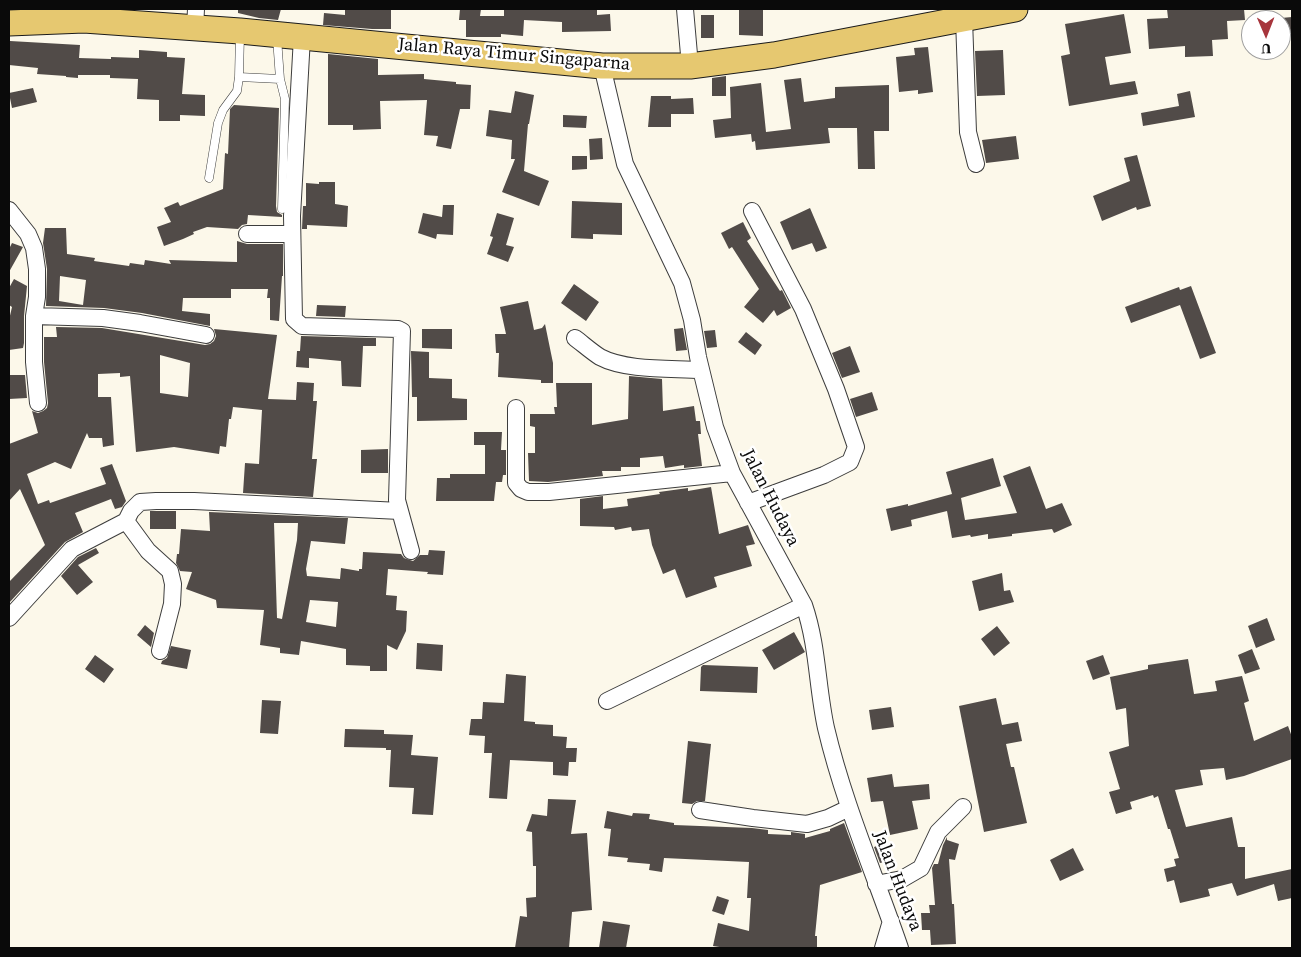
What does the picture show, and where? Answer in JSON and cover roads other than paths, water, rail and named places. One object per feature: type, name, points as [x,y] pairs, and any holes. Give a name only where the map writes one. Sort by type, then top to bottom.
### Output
[{"type":"main road","name":"Jalan Raya Timur Singaparna","points":[[9,23],[195,18],[240,31],[277,36],[610,66],[690,66],[774,55],[1015,9]]},
{"type":"street","points":[[685,9],[690,66]]},
{"type":"street","points":[[964,19],[968,132],[976,164]]},
{"type":"street","points":[[302,37],[292,234],[294,319],[302,326],[398,329],[402,331],[397,500],[411,551]]},
{"type":"street","name":"Jalan Hudaya","points":[[610,66],[625,164],[682,284],[692,320],[715,427],[732,473],[804,605],[812,629],[826,728],[849,808],[900,948]]},
{"type":"street","points":[[9,210],[28,234],[34,248],[38,284],[34,316],[34,362],[38,403]]},
{"type":"street","points":[[748,503],[824,475],[850,462],[856,447],[836,389],[803,309],[752,211]]},
{"type":"street","points":[[247,234],[292,234]]},
{"type":"street","points":[[34,316],[103,318],[206,335]]},
{"type":"street","points":[[575,338],[600,357],[612,362],[628,366],[702,370]]},
{"type":"street","points":[[516,408],[516,483],[521,489],[528,492],[584,490],[732,473]]},
{"type":"street","points":[[9,618],[72,549],[126,521],[131,511],[140,502],[156,500],[400,511]]},
{"type":"street","points":[[126,521],[148,551],[170,571],[173,584],[172,604],[160,652]]},
{"type":"street","points":[[607,701],[804,605]]},
{"type":"street","points":[[876,884],[902,879],[921,868],[938,832],[963,807]]},
{"type":"street","points":[[700,810],[808,824],[828,818],[849,808]]},
{"type":"street","points":[[883,948],[891,921]]},
{"type":"lane","points":[[209,178],[218,123],[223,110],[237,91],[240,77],[240,31]]},
{"type":"lane","points":[[277,36],[280,79],[285,100],[282,209]]},
{"type":"lane","points":[[240,77],[280,79]]}]
